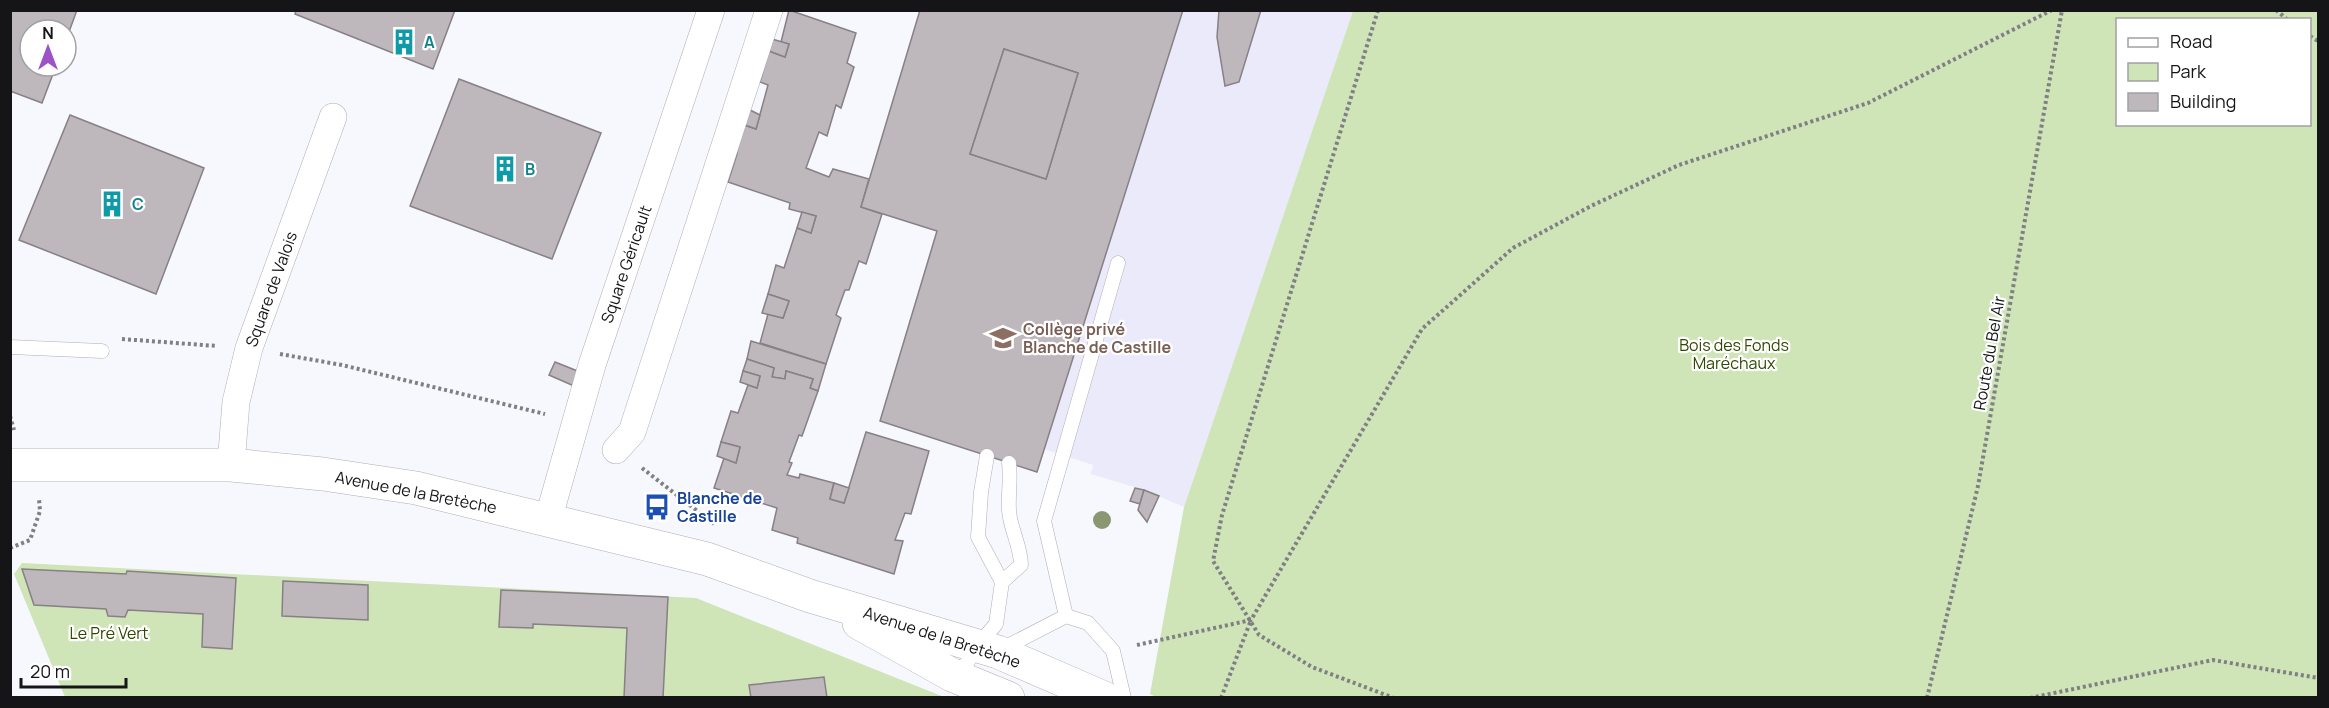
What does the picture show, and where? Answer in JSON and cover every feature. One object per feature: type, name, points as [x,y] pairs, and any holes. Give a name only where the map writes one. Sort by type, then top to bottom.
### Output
[{"type":"street","name":"Square Géricault","points":[[548,519],[592,365],[711,10]]},
{"type":"street","points":[[616,450],[632,432],[769,10]]},
{"type":"street","name":"Square de Valois","points":[[231,465],[236,402],[249,348],[333,117]]},
{"type":"street","name":"Avenue de la Bretèche","points":[[18,465],[231,465],[323,474],[416,488],[707,559],[810,596],[988,648],[1104,698]]},
{"type":"street","name":"Avenue de la Bretèche","points":[[810,596],[951,675],[1008,698]]},
{"type":"lane","points":[[1066,616],[1044,521],[1118,263]]},
{"type":"lane","points":[[10,347],[102,351]]},
{"type":"lane","points":[[987,456],[981,492],[978,537],[1002,582],[996,624],[988,648]]},
{"type":"lane","points":[[1002,582],[1021,566],[1021,552],[1009,511],[1011,474],[1009,463]]},
{"type":"lane","points":[[951,675],[988,648],[1066,616],[1088,623],[1113,651],[1124,698]]},
{"type":"path","points":[[1378,10],[1222,515],[1213,561],[1259,635],[1312,667],[1394,698]]},
{"type":"path","points":[[1221,698],[1251,620],[1346,462],[1422,329],[1513,248],[1591,206],[1679,165],[1868,103],[2052,10]]},
{"type":"path","name":"Route du Bel Air","points":[[1927,698],[1978,486],[2062,10]]},
{"type":"path","points":[[112,338],[249,348],[342,365],[576,421]]},
{"type":"path","points":[[616,450],[721,530]]},
{"type":"path","points":[[10,548],[30,540],[40,511],[39,500],[18,465]]},
{"type":"path","points":[[1113,651],[1251,620]]},
{"type":"path","points":[[2030,698],[2213,660],[2319,678]]},
{"type":"shaded area","points":[[920,11],[1353,11],[1184,507],[1144,490],[1091,474],[1093,465],[1044,449],[880,421],[936,231],[861,207]]},
{"type":"green space","name":"Bois des Fonds Maréchaux","points":[[1353,11],[2318,11],[2318,697],[1158,698],[1150,694],[1184,507]]},
{"type":"green space","name":"Le Pré Vert","points":[[22,563],[696,598],[944,697],[65,697],[14,574]]},
{"type":"building","points":[[10,10],[77,10],[74,18],[18,18],[18,78],[51,78],[42,103],[10,91]]},
{"type":"building","name":"A","points":[[296,10],[455,10],[433,69],[295,14]]},
{"type":"building","points":[[789,10],[856,33],[847,63],[854,67],[841,108],[836,105],[827,136],[819,132],[806,168],[829,177],[833,169],[869,179],[861,207],[882,214],[866,264],[859,261],[849,290],[845,290],[836,315],[841,318],[826,364],[760,343],[768,314],[783,318],[789,301],[768,294],[776,265],[784,268],[797,228],[811,233],[816,216],[789,209],[790,203],[728,182],[737,154],[741,124],[756,129],[768,85],[760,82],[769,51],[785,57],[789,44],[781,42]]},
{"type":"building","points":[[920,10],[1183,10],[1037,472],[880,421],[937,231],[861,207]],"holes":[[[1004,49],[1078,73],[1046,179],[970,154]]]},
{"type":"building","points":[[1219,10],[1261,10],[1239,82],[1225,86],[1217,37]]},
{"type":"building","points":[[772,39],[789,44],[785,57],[769,51]]},
{"type":"building","points":[[1004,49],[1078,73],[1046,179],[970,154]]},
{"type":"building","name":"B","points":[[459,79],[601,133],[552,259],[410,206]]},
{"type":"building","points":[[750,110],[760,115],[756,129],[745,125]]},
{"type":"building","name":"C","points":[[70,115],[204,168],[156,294],[19,240]]},
{"type":"building","points":[[802,212],[816,216],[811,233],[797,228]]},
{"type":"building","points":[[768,294],[789,301],[783,318],[762,313]]},
{"type":"building","points":[[751,341],[826,364],[818,391],[810,388],[813,379],[786,371],[785,379],[772,377],[774,368],[747,359]]},
{"type":"building","points":[[747,359],[774,368],[772,377],[785,379],[786,371],[813,379],[810,388],[818,391],[802,436],[799,435],[789,462],[792,463],[787,475],[799,478],[800,474],[834,483],[830,499],[844,503],[866,432],[929,451],[911,514],[905,513],[895,540],[903,541],[894,574],[797,543],[798,538],[772,530],[777,508],[714,488],[724,458],[736,463],[740,447],[721,442],[731,411],[738,413],[748,385],[757,388],[760,376],[743,371]]},
{"type":"building","points":[[555,362],[580,372],[574,386],[549,375]]},
{"type":"building","points":[[743,371],[760,376],[757,388],[740,382]]},
{"type":"building","points":[[721,442],[740,447],[736,463],[717,456]]},
{"type":"building","points":[[834,483],[849,488],[844,503],[830,499]]},
{"type":"building","points":[[1135,488],[1144,490],[1140,504],[1130,501]]},
{"type":"building","points":[[1144,490],[1159,496],[1147,522],[1138,510]]},
{"type":"building","points":[[22,569],[126,574],[127,571],[236,578],[232,649],[202,647],[203,614],[128,610],[125,617],[108,616],[106,609],[34,605]]},
{"type":"building","points":[[283,581],[368,585],[368,620],[282,616]]},
{"type":"building","points":[[501,590],[668,597],[663,698],[624,698],[627,628],[533,624],[533,628],[499,627]]},
{"type":"building","points":[[824,677],[827,698],[751,698],[749,685]]},
{"type":"place","name":"A","points":[[404,42]]},
{"type":"place","name":"B","points":[[505,169]]},
{"type":"place","name":"C","points":[[112,204]]},
{"type":"place","name":"Collège privé Blanche de Castille","points":[[1003,338]]},
{"type":"place","name":"Blanche de Castille","points":[[657,507]]}]
